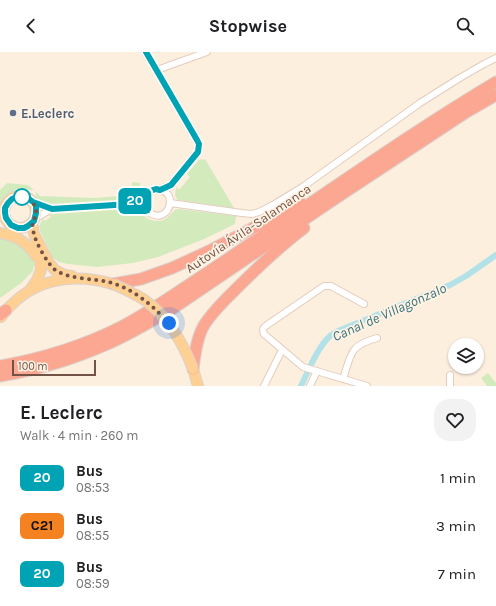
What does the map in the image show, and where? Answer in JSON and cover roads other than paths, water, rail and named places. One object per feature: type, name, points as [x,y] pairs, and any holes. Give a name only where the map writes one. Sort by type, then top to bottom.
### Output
[{"type":"highway","name":"Autovía Ávila-Salamanca","points":[[0,366],[53,354],[75,347],[119,327],[166,300],[367,164],[496,82]]},
{"type":"highway","name":"Autovía Ávila-Salamanca","points":[[0,376],[24,372],[57,363],[106,345],[125,336],[172,309],[465,112],[496,95]]},
{"type":"highway","points":[[113,284],[141,279],[172,268],[209,251],[274,217],[342,176],[367,164]]},
{"type":"highway","points":[[193,369],[196,344],[203,327],[221,304],[292,237],[333,205],[356,184]]},
{"type":"main road","points":[[29,291],[37,280],[40,270],[39,255],[31,240],[6,218],[3,211],[12,199],[17,197],[28,198],[36,207],[34,234],[49,263],[55,270],[65,275],[99,280],[113,284],[146,301],[169,323],[181,342],[193,369],[198,386]]},
{"type":"main road","points":[[0,225],[24,228],[34,221]]},
{"type":"main road","points":[[0,233],[18,238],[29,247],[39,260]]},
{"type":"main road","points":[[2,314],[29,291],[60,279],[80,278]]},
{"type":"street","points":[[33,202],[52,209],[130,204],[145,196],[150,191],[160,190],[171,185],[198,152],[199,144],[146,52]]},
{"type":"street","points":[[157,70],[207,52]]},
{"type":"street","points":[[169,200],[242,213],[252,214],[259,212],[304,186],[420,103],[496,58]]},
{"type":"street","points":[[130,204],[154,215],[163,214],[169,208],[171,185]]},
{"type":"street","points":[[160,190],[164,191],[169,200]]},
{"type":"street","points":[[145,196],[143,204],[147,211]]},
{"type":"street","points":[[34,221],[52,209]]},
{"type":"street","points":[[364,304],[332,286],[324,286],[263,328],[263,331],[264,334],[303,367],[367,386]]},
{"type":"street","points":[[343,379],[350,356],[354,349],[363,343],[377,338]]},
{"type":"street","points":[[264,386],[282,350]]},
{"type":"street","points":[[310,386],[312,370]]},
{"type":"street","points":[[450,375],[450,386]]},
{"type":"waterway","name":"Canal de Villagonzalo","points":[[301,386],[317,353],[325,341],[332,335],[338,331],[450,285],[466,276],[496,255]]},
{"type":"place","name":"E.Leclerc","points":[[13,113]]}]
